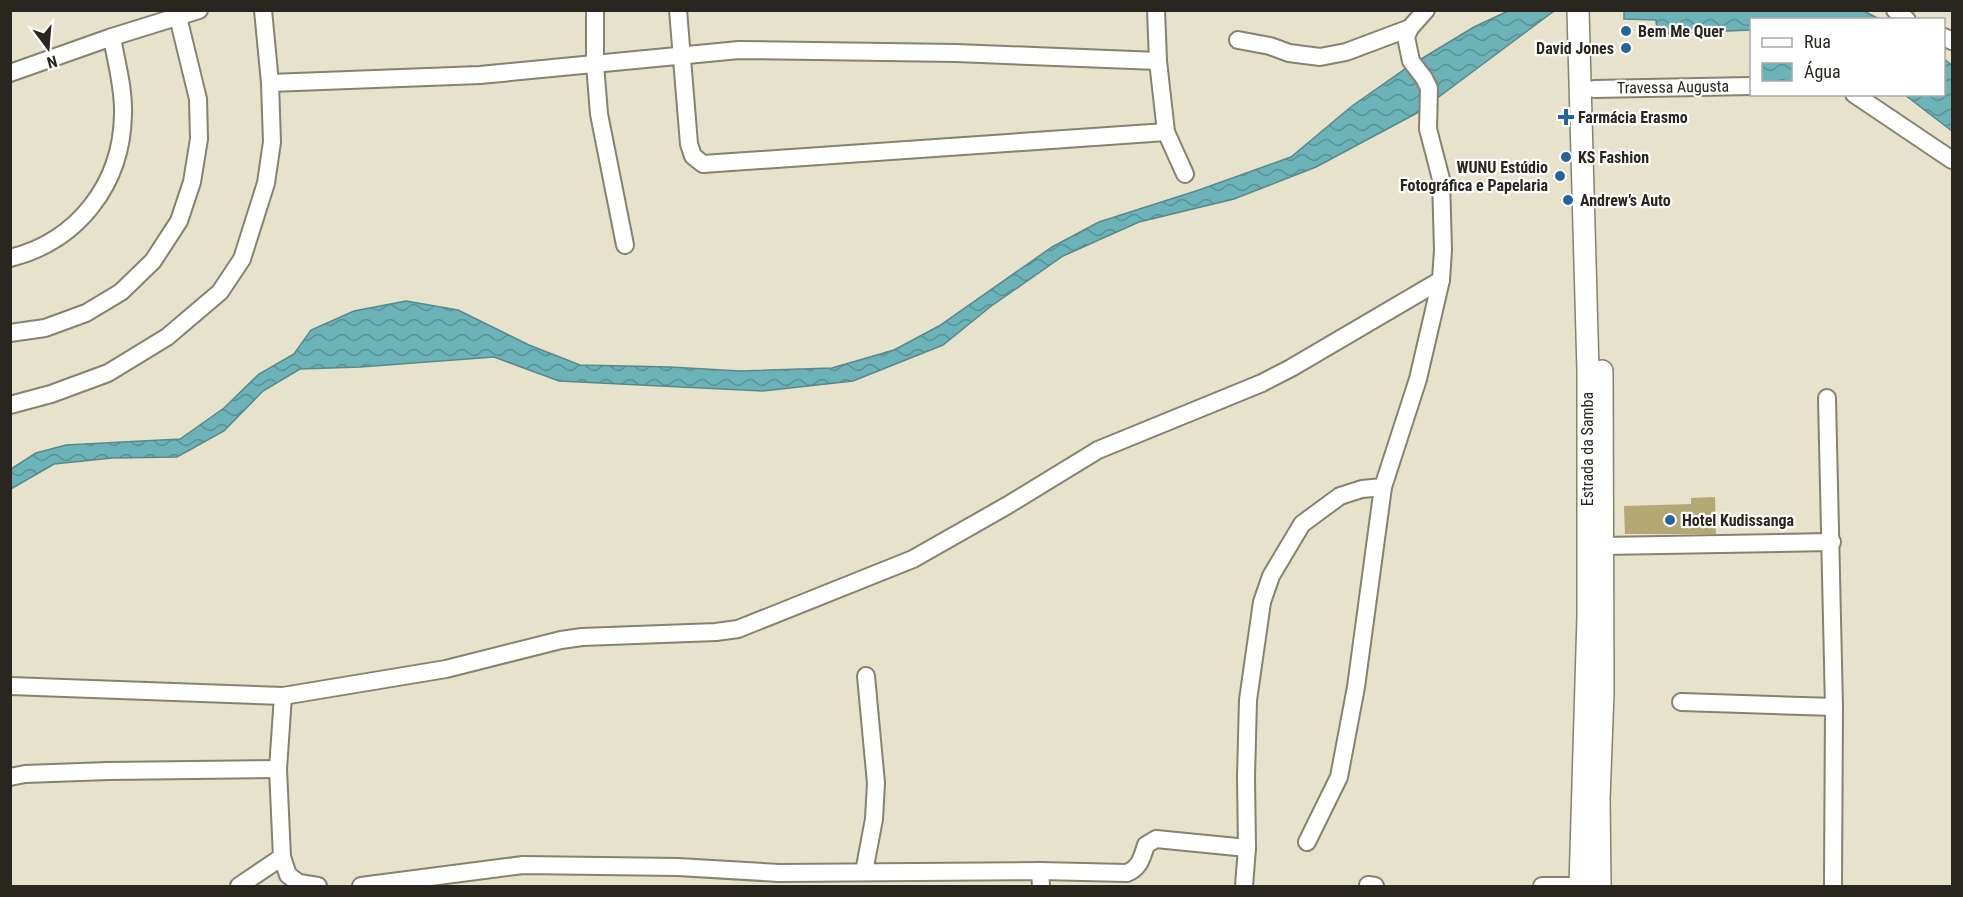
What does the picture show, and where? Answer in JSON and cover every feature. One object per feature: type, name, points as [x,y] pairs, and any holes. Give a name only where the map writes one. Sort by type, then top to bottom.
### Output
[{"type":"main road","name":"Estrada da Samba","points":[[1578,10],[1588,371],[1588,616],[1578,886]]},
{"type":"main road","name":"Estrada da Samba","points":[[1593,10],[1596,232],[1602,379],[1600,886]]},
{"type":"street","points":[[10,73],[112,37],[199,10]]},
{"type":"street","points":[[10,405],[51,394],[108,373],[167,337],[220,292],[242,259],[266,183],[272,142],[270,83],[263,10]]},
{"type":"street","points":[[595,10],[595,64],[599,114],[625,245]]},
{"type":"street","points":[[678,10],[689,144],[693,156],[703,164],[1166,132]]},
{"type":"street","points":[[1156,10],[1158,61],[1166,132],[1185,174]]},
{"type":"street","points":[[1307,842],[1340,777],[1356,687],[1383,487],[1418,379],[1441,280],[1443,250],[1441,179],[1428,129],[1429,88],[1418,71],[1406,38],[1410,28],[1426,10]]},
{"type":"street","points":[[10,333],[45,328],[86,314],[121,292],[153,261],[179,221],[192,182],[198,139],[198,99],[178,17]]},
{"type":"street","points":[[1238,40],[1270,46],[1289,53],[1320,57],[1346,52],[1410,28]]},
{"type":"street","points":[[10,258],[49,244],[72,228],[105,187],[116,161],[123,115],[122,95],[112,37]]},
{"type":"street","points":[[270,83],[480,75],[739,50],[956,53],[1158,61]]},
{"type":"street","name":"Travessa Augusta","points":[[1594,88],[1750,86]]},
{"type":"street","points":[[1857,96],[1953,160]]},
{"type":"street","points":[[10,686],[283,696],[446,669],[561,640],[738,629],[913,559],[1098,450],[1291,369],[1441,280]]},
{"type":"street","points":[[1827,398],[1832,542],[1833,886]]},
{"type":"street","points":[[1244,886],[1247,848],[1248,700],[1262,602],[1271,576],[1302,524],[1340,496],[1362,489],[1383,487]]},
{"type":"street","points":[[1603,546],[1832,542]]},
{"type":"street","points":[[864,872],[874,819],[876,783],[866,676]]},
{"type":"street","points":[[283,696],[278,769],[282,857],[288,875],[299,883],[318,886]]},
{"type":"street","points":[[1681,702],[1834,707]]},
{"type":"street","points":[[10,777],[25,774],[108,771],[278,769]]},
{"type":"street","points":[[361,886],[523,865],[678,867],[775,880],[864,872],[1040,879],[1128,873],[1139,865],[1146,845],[1156,839],[1247,848]]},
{"type":"street","points":[[239,886],[282,857]]},
{"type":"street","points":[[1542,886],[1578,886]]},
{"type":"water","points":[[1508,11],[1554,11],[1417,113],[1316,167],[1234,199],[1139,222],[1063,256],[990,307],[943,345],[853,381],[763,391],[559,381],[494,357],[300,369],[263,391],[224,431],[177,457],[112,458],[54,464],[11,489],[11,469],[36,453],[66,445],[180,439],[224,408],[259,374],[294,354],[311,330],[354,311],[406,301],[458,310],[529,345],[580,365],[740,371],[832,368],[894,350],[939,326],[1052,247],[1099,222],[1291,157],[1352,106],[1408,67],[1474,27]]},
{"type":"water","points":[[1624,11],[1864,11],[1877,18],[1750,18],[1750,30],[1657,34],[1656,20],[1624,19]]},
{"type":"water","points":[[1945,60],[1952,65],[1952,131],[1906,96],[1945,96]]},
{"type":"building","name":"Hotel Kudissanga","points":[[1715,497],[1716,534],[1625,534],[1624,506],[1691,504],[1691,498]]},
{"type":"place","name":"Bem Me Quer","points":[[1626,31]]},
{"type":"place","name":"David Jones","points":[[1626,48]]},
{"type":"place","name":"Farmácia Erasmo","points":[[1566,117]]},
{"type":"place","name":"KS Fashion","points":[[1566,157]]},
{"type":"place","name":"WUNU Estúdio Fotográfica e Papelaria","points":[[1560,176]]},
{"type":"place","name":"Andrew’s Auto","points":[[1568,200]]},
{"type":"place","name":"Hotel Kudissanga","points":[[1670,520]]}]
